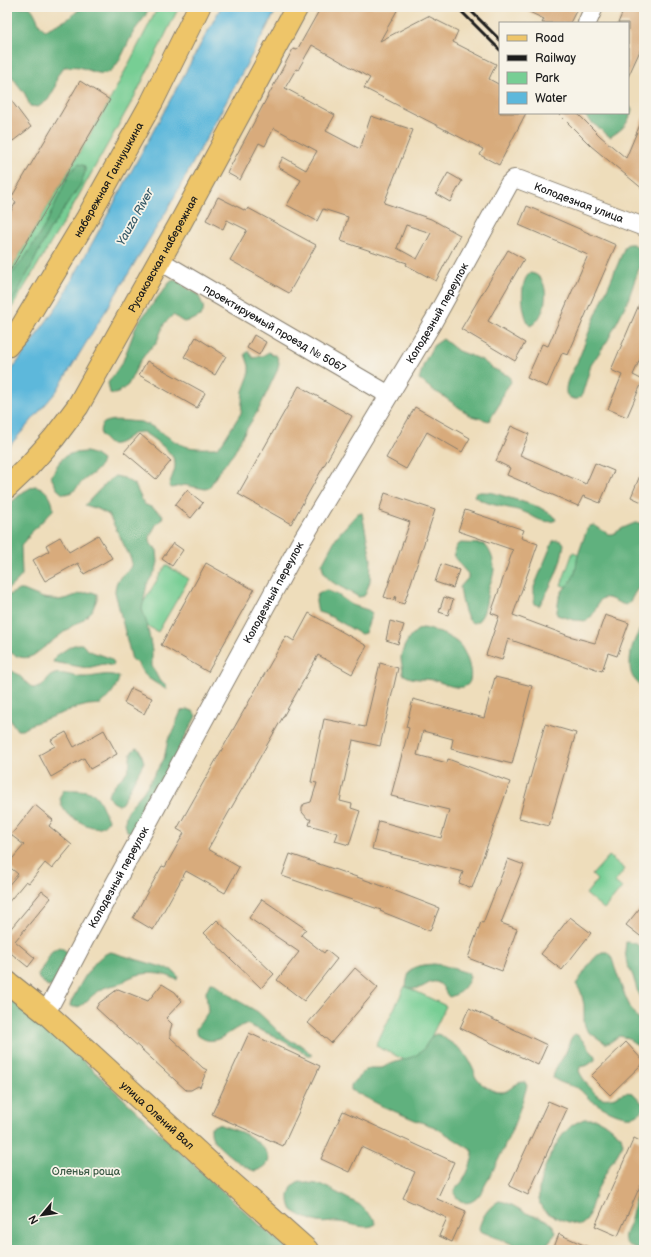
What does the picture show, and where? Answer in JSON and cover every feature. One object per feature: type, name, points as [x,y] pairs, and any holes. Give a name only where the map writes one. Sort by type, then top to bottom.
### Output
[{"type":"main road","name":"набережная Ганнушкина","points":[[7,346],[18,333],[86,220],[152,102],[199,7]]},
{"type":"main road","name":"Русаковская набережная","points":[[7,487],[27,468],[54,438],[78,406],[160,261],[297,7]]},
{"type":"main road","name":"улица Олений Вал","points":[[7,982],[46,1013],[307,1250]]},
{"type":"street","points":[[587,22],[594,7]]},
{"type":"street","name":"Колодезная улица","points":[[514,179],[644,227]]},
{"type":"street","name":"Колодезный переулок","points":[[46,1013],[299,545],[448,295],[509,184],[514,179]]},
{"type":"street","name":"проектируемый проезд № 5067","points":[[160,261],[389,395]]},
{"type":"green space","points":[[7,7],[30,7],[40,25],[45,30],[68,19],[82,7],[148,7],[146,14],[133,33],[122,56],[110,71],[100,73],[92,72],[79,67],[64,67],[57,76],[55,88],[48,100],[38,107],[30,106],[25,94],[7,70]]},
{"type":"green space","points":[[158,7],[179,7],[136,94],[70,211],[7,316],[7,276],[110,100]]},
{"type":"green space","points":[[629,107],[632,109],[627,123],[618,132],[610,137],[583,114],[629,114]]},
{"type":"green space","points":[[79,164],[85,166],[85,172],[81,184],[49,231],[7,312],[7,280],[26,256],[46,224],[70,172]]},
{"type":"green space","points":[[628,244],[633,244],[644,251],[644,258],[628,300],[608,340],[591,365],[582,395],[577,399],[572,398],[566,393],[567,383],[579,358],[625,246]]},
{"type":"green space","points":[[530,273],[537,276],[542,281],[545,289],[545,297],[541,315],[536,322],[530,326],[527,321],[522,299],[526,277]]},
{"type":"green space","points":[[173,280],[181,282],[186,288],[197,294],[203,306],[202,313],[193,320],[184,322],[173,315],[164,324],[156,344],[149,349],[139,363],[128,385],[118,393],[110,393],[108,383],[123,361],[137,324]]},
{"type":"green space","points":[[443,339],[458,351],[482,360],[492,368],[509,376],[511,382],[503,393],[499,405],[489,421],[471,416],[419,379],[424,363],[433,346]]},
{"type":"green space","points":[[248,351],[253,358],[262,356],[269,352],[272,355],[276,355],[279,363],[277,371],[259,409],[234,453],[218,473],[209,488],[205,489],[184,485],[172,488],[169,486],[175,468],[174,460],[163,446],[143,432],[138,432],[114,444],[109,444],[101,436],[100,430],[102,426],[104,423],[109,421],[119,420],[142,422],[185,446],[196,448],[216,448],[222,443],[241,413],[243,391],[249,375],[249,366],[245,354]]},
{"type":"green space","points":[[87,452],[102,460],[101,464],[95,472],[83,481],[77,488],[70,493],[63,494],[57,489],[51,477],[58,464],[68,455]]},
{"type":"green space","points":[[115,476],[124,478],[135,485],[144,504],[163,515],[162,519],[156,525],[150,536],[151,544],[157,550],[158,562],[156,570],[147,584],[142,609],[147,624],[152,650],[152,666],[159,680],[166,686],[167,690],[146,676],[142,672],[137,662],[132,660],[115,592],[118,580],[128,571],[131,566],[131,559],[109,515],[98,509],[85,505],[108,481]]},
{"type":"green space","points":[[34,486],[42,488],[48,494],[52,502],[53,510],[26,538],[29,537],[21,546],[22,575],[7,590],[7,506],[23,492]]},
{"type":"green space","points":[[476,492],[494,493],[539,507],[554,516],[556,520],[547,522],[518,510],[480,500],[474,496]]},
{"type":"green space","points":[[358,513],[362,513],[371,559],[370,581],[364,596],[359,597],[331,581],[325,574],[322,564],[337,536]]},
{"type":"green space","points":[[635,523],[644,523],[644,584],[638,588],[627,605],[608,598],[602,599],[593,615],[586,621],[574,620],[557,615],[559,598],[575,573],[578,555],[587,529],[594,525],[608,534],[613,534]]},
{"type":"green space","points":[[553,541],[562,541],[564,544],[560,562],[552,584],[539,606],[535,604],[534,587]]},
{"type":"green space","points":[[461,543],[483,544],[486,546],[492,557],[494,569],[485,608],[482,616],[474,623],[468,618],[465,611],[460,587],[468,578],[468,574],[457,561],[454,553],[457,545]]},
{"type":"green space","points":[[573,552],[600,562],[589,595],[561,585]]},
{"type":"green space","points":[[166,565],[189,579],[158,632],[134,618]]},
{"type":"green space","points":[[19,590],[23,590],[43,598],[59,600],[92,592],[97,594],[97,599],[92,611],[83,620],[72,626],[34,655],[23,658],[16,656],[7,650],[7,596]]},
{"type":"green space","points":[[326,590],[338,595],[352,605],[368,610],[372,613],[365,633],[361,634],[335,619],[318,612],[316,599],[318,594]]},
{"type":"green space","points":[[644,622],[644,689],[633,677],[630,664],[634,643]]},
{"type":"green space","points":[[423,628],[442,634],[459,644],[465,653],[470,667],[471,674],[468,685],[463,687],[455,687],[433,680],[410,678],[403,674],[401,658],[403,649],[411,635]]},
{"type":"green space","points":[[82,644],[89,651],[111,659],[114,662],[113,666],[104,664],[87,668],[53,662],[56,656],[71,646]]},
{"type":"green space","points":[[7,669],[18,675],[33,688],[41,687],[51,676],[55,674],[82,677],[114,675],[119,677],[115,688],[101,704],[76,708],[32,724],[22,730],[17,730],[7,715]]},
{"type":"green space","points":[[187,709],[193,711],[196,716],[135,834],[127,831],[125,822],[126,815],[164,759],[168,740],[175,729],[181,711]]},
{"type":"green space","points":[[136,748],[140,750],[144,762],[122,803],[119,805],[111,801],[108,795],[115,784],[128,770],[131,754]]},
{"type":"green space","points":[[64,790],[84,791],[94,794],[108,820],[105,824],[101,827],[88,826],[68,815],[60,800],[60,796]]},
{"type":"green space","points":[[609,856],[625,869],[615,882],[622,888],[604,909],[586,894],[597,880],[592,875]]},
{"type":"green space","points":[[626,942],[635,943],[644,950],[644,1007],[627,964],[625,951]]},
{"type":"green space","points":[[59,947],[67,952],[67,956],[53,986],[49,987],[39,979],[38,975],[52,951]]},
{"type":"green space","points":[[111,952],[172,970],[178,976],[177,980],[160,974],[141,974],[128,978],[122,983],[103,988],[94,994],[84,1004],[77,1007],[70,1006],[78,988],[93,965],[105,954]]},
{"type":"green space","points":[[602,952],[607,952],[611,956],[627,1000],[639,1020],[644,1025],[644,1052],[626,1038],[619,1036],[609,1043],[605,1043],[587,1031],[584,1023],[584,1005],[581,992],[576,984],[591,962]]},
{"type":"green space","points":[[434,964],[468,973],[470,977],[465,987],[453,996],[449,997],[441,985],[437,982],[432,982],[417,988],[406,987],[408,975],[413,968],[421,965]]},
{"type":"green space","points":[[210,983],[214,983],[235,999],[258,1012],[280,1033],[291,1041],[299,1044],[312,1055],[308,1055],[274,1036],[246,1024],[216,1040],[203,1039],[196,1034],[196,1029],[208,1012],[206,992]]},
{"type":"green space","points":[[405,986],[446,1006],[417,1066],[376,1046]]},
{"type":"green space","name":"Оленья роща","points":[[7,996],[43,1023],[179,1151],[263,1228],[290,1250],[7,1250]]},
{"type":"green space","points":[[436,1034],[441,1035],[465,1054],[474,1070],[475,1076],[479,1082],[486,1087],[497,1092],[504,1092],[521,1082],[525,1082],[527,1086],[515,1122],[494,1169],[479,1196],[468,1203],[462,1202],[454,1193],[467,1173],[471,1163],[473,1151],[435,1127],[382,1106],[351,1090],[351,1085],[354,1081],[366,1070],[370,1068],[382,1068],[415,1056],[422,1051],[432,1036]]},
{"type":"green space","points":[[575,1034],[579,1036],[595,1056],[595,1060],[588,1065],[580,1067],[579,1071],[589,1086],[599,1097],[604,1098],[615,1097],[630,1092],[633,1093],[644,1105],[640,1112],[634,1116],[627,1116],[610,1111],[588,1098],[579,1089],[559,1082],[553,1078],[571,1038]]},
{"type":"green space","points":[[584,1119],[597,1119],[608,1125],[621,1136],[623,1144],[596,1192],[587,1220],[581,1225],[560,1219],[544,1211],[539,1200],[539,1190],[545,1167],[556,1144],[570,1127]]},
{"type":"green space","points":[[218,1124],[244,1133],[259,1143],[267,1153],[269,1158],[268,1163],[263,1168],[255,1171],[232,1158],[220,1148],[212,1138],[211,1127]]},
{"type":"green space","points":[[644,1178],[644,1250],[631,1247],[625,1241],[625,1234],[630,1223],[637,1194]]},
{"type":"green space","points":[[300,1181],[326,1187],[360,1205],[375,1220],[376,1224],[363,1227],[339,1222],[321,1223],[308,1219],[297,1213],[291,1208],[289,1196],[292,1186]]},
{"type":"green space","points":[[499,1201],[508,1203],[531,1215],[547,1221],[553,1225],[556,1233],[543,1249],[537,1250],[512,1244],[480,1231],[480,1224],[484,1216],[492,1206]]},
{"type":"water","name":"Yauza River","points":[[221,7],[278,7],[166,212],[56,392],[7,449],[7,377],[60,302]]},
{"type":"building","points":[[321,7],[399,7],[380,41],[428,16],[458,31],[453,42],[496,64],[489,79],[499,84],[499,114],[525,114],[499,165],[480,155],[483,149],[364,88],[370,78],[312,45],[298,70],[296,69],[285,88],[335,115],[326,131],[360,149],[371,116],[413,130],[384,203],[431,219],[460,235],[436,281],[406,265],[407,263],[341,241],[348,217],[323,209],[317,221],[287,205],[301,180],[278,167],[283,157],[306,170],[317,151],[274,128],[265,146],[259,143],[240,180],[227,173],[293,49],[297,50]],"holes":[[[406,225],[431,233],[417,259],[397,248]]]},
{"type":"building","points":[[519,7],[578,7],[570,22],[542,22],[544,19]]},
{"type":"building","points":[[625,7],[644,7],[644,42],[629,75],[629,22],[618,22]]},
{"type":"building","points":[[80,81],[110,100],[7,276],[7,218],[16,202],[11,198]]},
{"type":"building","points":[[7,95],[31,127],[13,141],[7,133]]},
{"type":"building","points":[[559,114],[578,114],[600,136],[626,158],[644,115],[644,190],[591,146]]},
{"type":"building","points":[[448,173],[462,181],[450,202],[436,194]]},
{"type":"building","points":[[218,197],[246,211],[248,208],[316,245],[289,293],[230,260],[247,230],[227,220],[223,229],[206,220]]},
{"type":"building","points":[[527,206],[616,245],[568,355],[562,353],[547,387],[527,378],[542,344],[548,346],[588,255],[519,225]]},
{"type":"building","points":[[508,250],[524,259],[488,321],[525,343],[515,361],[461,329]]},
{"type":"building","points":[[644,293],[644,350],[633,375],[643,380],[627,417],[608,409],[622,375],[611,370]]},
{"type":"building","points":[[254,335],[266,342],[259,355],[247,348]]},
{"type":"building","points":[[196,337],[226,356],[215,375],[184,357]]},
{"type":"building","points":[[147,361],[205,393],[197,408],[139,375]]},
{"type":"building","points":[[299,386],[352,416],[291,524],[238,494]]},
{"type":"building","points":[[415,407],[470,438],[462,452],[427,432],[406,469],[386,458]]},
{"type":"building","points":[[511,426],[529,434],[520,455],[586,484],[595,463],[614,471],[600,503],[583,496],[578,506],[507,475],[510,468],[496,461]]},
{"type":"building","points":[[140,434],[171,461],[156,479],[124,452]]},
{"type":"building","points":[[644,466],[644,503],[631,497]]},
{"type":"building","points":[[187,490],[203,503],[191,518],[175,505]]},
{"type":"building","points":[[385,493],[435,510],[404,604],[395,601],[396,596],[393,600],[384,597],[410,522],[379,511]]},
{"type":"building","points":[[465,510],[524,530],[521,538],[538,544],[513,615],[569,636],[595,643],[605,615],[629,623],[617,656],[608,653],[602,671],[508,639],[502,660],[486,655],[499,616],[491,613],[513,550],[458,531]]},
{"type":"building","points":[[98,535],[112,558],[84,574],[78,563],[45,581],[33,560],[49,551],[46,545],[60,537],[69,552]]},
{"type":"building","points":[[173,543],[183,550],[172,566],[162,559]]},
{"type":"building","points":[[206,563],[254,590],[208,672],[161,645]]},
{"type":"building","points":[[441,564],[459,570],[453,588],[435,582]]},
{"type":"building","points":[[444,597],[453,600],[448,615],[439,612]]},
{"type":"building","points":[[309,613],[367,646],[352,674],[318,655],[208,849],[239,867],[225,893],[186,871],[153,930],[133,918],[162,866],[165,867],[184,833],[177,829],[286,636],[294,641]]},
{"type":"building","points":[[390,621],[404,625],[398,644],[386,640]]},
{"type":"building","points":[[380,663],[398,668],[380,746],[353,740],[340,801],[352,804],[351,808],[360,811],[349,845],[335,841],[338,833],[309,825],[311,819],[308,819],[302,812],[302,808],[304,804],[311,802],[317,783],[311,782],[324,719],[365,727]]},
{"type":"building","points":[[495,677],[532,686],[512,764],[451,749],[453,739],[423,731],[417,755],[447,763],[448,759],[510,782],[472,888],[459,883],[463,872],[372,849],[379,821],[441,838],[449,810],[391,796],[409,728],[406,727],[413,699],[484,718]]},
{"type":"building","points":[[131,688],[152,698],[144,714],[124,703]]},
{"type":"building","points":[[545,724],[576,733],[549,826],[519,818]]},
{"type":"building","points":[[104,730],[117,754],[90,769],[84,758],[51,777],[39,755],[55,746],[51,740],[66,732],[74,747]]},
{"type":"building","points":[[35,805],[53,820],[49,826],[72,845],[52,869],[45,863],[29,883],[26,881],[7,904],[7,887],[18,874],[7,865],[24,845],[11,835]]},
{"type":"building","points":[[290,854],[377,884],[439,908],[430,931],[380,911],[381,910],[282,876]]},
{"type":"building","points":[[508,859],[524,865],[501,923],[517,929],[502,971],[468,958],[481,922],[483,923]]},
{"type":"building","points":[[42,891],[51,898],[15,941],[35,958],[28,967],[7,950],[7,933]]},
{"type":"building","points":[[262,899],[306,929],[301,935],[324,953],[326,950],[337,959],[304,1001],[277,980],[299,952],[249,918]]},
{"type":"building","points":[[644,903],[644,939],[626,925]]},
{"type":"building","points":[[570,917],[591,933],[562,970],[541,954]]},
{"type":"building","points":[[217,920],[274,974],[261,988],[204,933]]},
{"type":"building","points":[[355,968],[378,988],[331,1043],[308,1023]]},
{"type":"building","points":[[162,984],[175,992],[182,1001],[166,1018],[172,1024],[170,1037],[207,1070],[200,1087],[198,1086],[191,1090],[186,1090],[96,1008],[99,1003],[118,989],[148,1001]]},
{"type":"building","points":[[469,1008],[547,1045],[538,1065],[460,1028]]},
{"type":"building","points":[[249,1033],[320,1066],[283,1146],[212,1114]]},
{"type":"building","points":[[626,1042],[644,1062],[610,1095],[591,1076]]},
{"type":"building","points":[[548,1101],[567,1109],[528,1195],[509,1186]]},
{"type":"building","points":[[343,1111],[454,1162],[437,1199],[466,1211],[452,1242],[439,1236],[447,1218],[403,1198],[415,1172],[361,1147],[349,1172],[321,1159]]},
{"type":"building","points":[[634,1138],[644,1143],[644,1177],[618,1236],[595,1226]]},
{"type":"building","points":[[559,1234],[595,1250],[553,1250]]},
{"type":"railway","points":[[457,7],[499,49]]},
{"type":"railway","points":[[467,7],[499,39]]}]
